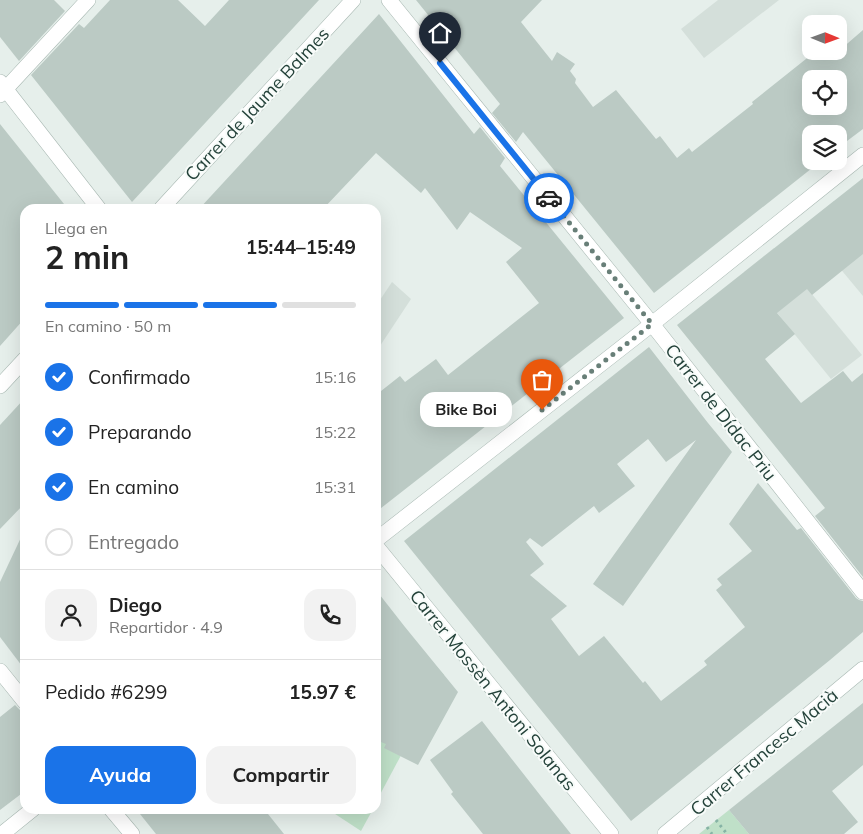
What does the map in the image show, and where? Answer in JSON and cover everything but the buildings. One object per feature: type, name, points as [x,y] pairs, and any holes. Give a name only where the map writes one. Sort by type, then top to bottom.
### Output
[{"type":"street","points":[[88,0],[2,89],[95,204]]},
{"type":"street","name":"Carrer de Jaume Balmes","points":[[166,204],[354,0]]},
{"type":"street","name":"Carrer de Dídac Priu","points":[[389,0],[652,324],[863,592]]},
{"type":"street","points":[[381,536],[652,324],[863,155]]},
{"type":"street","points":[[0,386],[20,364]]},
{"type":"street","name":"Carrer Mossèn Antoni Solanas","points":[[381,552],[611,834]]},
{"type":"street","name":"Carrer Francesc Macià","points":[[665,834],[863,669]]},
{"type":"street","points":[[0,671],[20,696]]},
{"type":"street","points":[[2,834],[27,814]]},
{"type":"street","points":[[116,814],[132,834]]},
{"type":"path","points":[[716,820],[727,834]]},
{"type":"path","points":[[707,827],[712,834]]},
{"type":"shaded area","points":[[718,0],[779,0],[704,58],[681,29]]},
{"type":"shaded area","points":[[834,201],[863,235],[863,296],[804,225]]},
{"type":"shaded area","points":[[774,248],[862,355],[831,379],[744,272]]},
{"type":"shaded area","points":[[392,282],[411,299],[381,344],[381,298]]},
{"type":"green space","points":[[437,667],[444,675],[381,793],[381,717]]},
{"type":"green space","points":[[729,810],[749,834],[699,834]]},
{"type":"green space","points":[[335,814],[370,814],[361,831]]},
{"type":"way so far","points":[[542,410],[652,324],[549,198]]},
{"type":"place","name":"Bike Boi","points":[[542,410]]},
{"type":"route","points":[[440,63],[549,198]]}]
